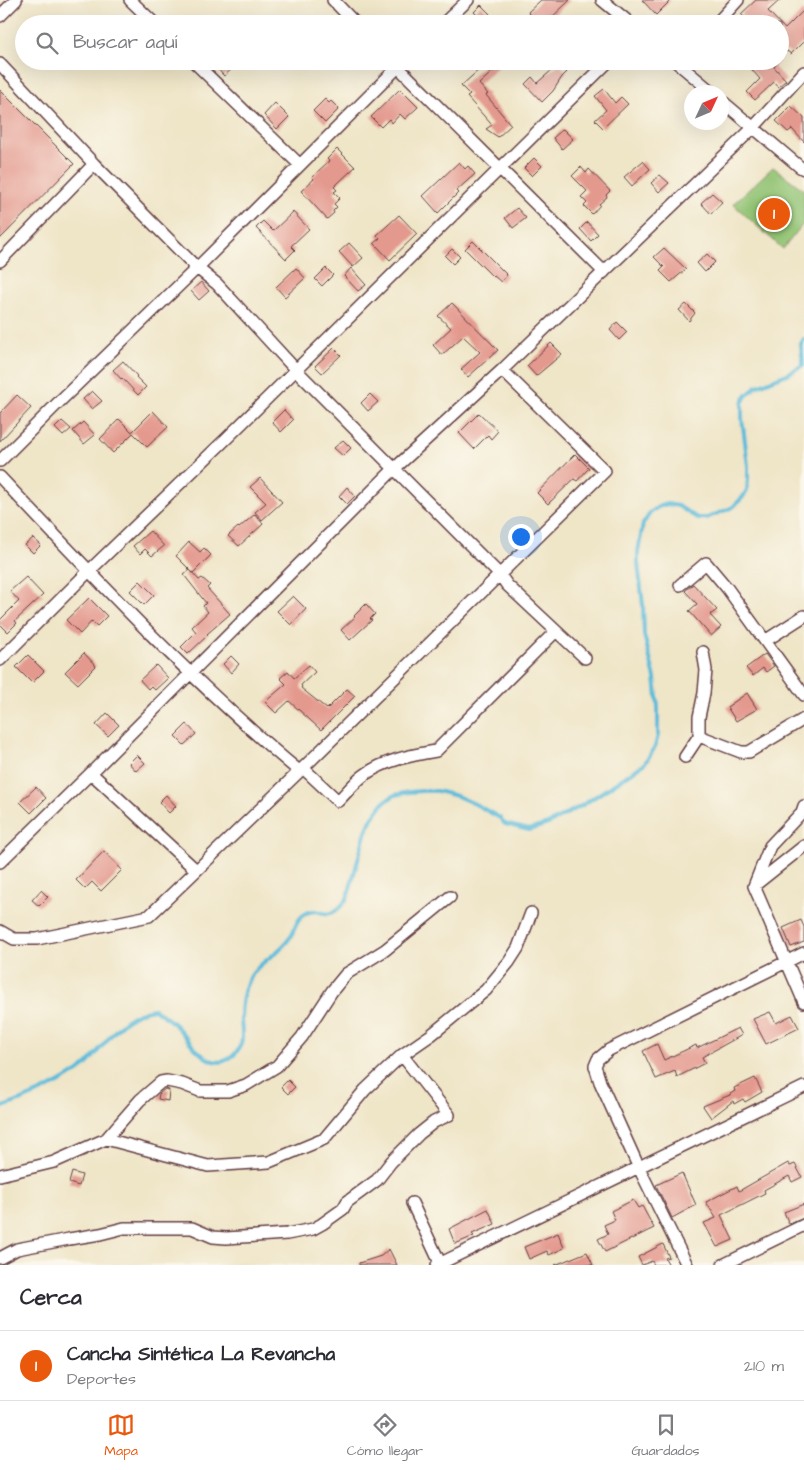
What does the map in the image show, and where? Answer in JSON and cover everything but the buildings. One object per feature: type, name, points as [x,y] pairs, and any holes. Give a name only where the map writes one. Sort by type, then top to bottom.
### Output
[{"type":"street","points":[[0,16],[16,0]]},
{"type":"street","points":[[130,0],[145,15]]},
{"type":"street","points":[[333,0],[347,15]]},
{"type":"street","points":[[452,15],[468,0]]},
{"type":"street","points":[[724,15],[738,0]]},
{"type":"street","points":[[605,1],[621,15]]},
{"type":"street","points":[[0,64],[94,164],[197,268],[217,284],[296,370],[500,575],[507,585],[585,658]]},
{"type":"street","points":[[202,70],[300,165]]},
{"type":"street","points":[[0,461],[197,268],[391,70]]},
{"type":"street","points":[[405,70],[604,272]]},
{"type":"street","points":[[0,660],[600,70]]},
{"type":"street","points":[[687,70],[704,85]]},
{"type":"street","points":[[0,862],[394,470],[502,370],[753,128],[804,72]]},
{"type":"street","points":[[729,107],[804,169]]},
{"type":"street","points":[[0,261],[94,164]]},
{"type":"street","points":[[0,931],[14,940],[36,939],[149,916],[301,770],[605,471],[502,370]]},
{"type":"street","points":[[0,477],[89,571],[190,673],[267,744],[338,801],[363,776],[380,767],[409,756],[436,751],[556,631]]},
{"type":"street","points":[[680,585],[706,563],[727,588],[804,694]]},
{"type":"street","points":[[765,642],[804,616]]},
{"type":"street","points":[[684,757],[699,736],[699,717],[706,670],[703,652]]},
{"type":"street","points":[[699,736],[741,752],[749,752],[804,719]]},
{"type":"street","points":[[91,773],[196,870]]},
{"type":"street","points":[[804,806],[802,812],[770,846],[754,886],[804,1002]]},
{"type":"street","points":[[754,886],[804,846]]},
{"type":"street","points":[[0,1175],[54,1162],[106,1139],[140,1100],[161,1082],[174,1083],[200,1091],[228,1090],[246,1085],[277,1066],[302,1037],[332,991],[346,974],[385,950],[450,897]]},
{"type":"street","points":[[106,1139],[208,1166],[270,1162],[324,1139],[365,1090],[402,1054],[430,1035],[486,990],[518,948],[531,913]]},
{"type":"street","points":[[688,1265],[639,1168],[600,1082],[595,1066],[598,1059],[610,1050],[804,953]]},
{"type":"street","points":[[0,1258],[17,1249],[124,1228],[192,1228],[213,1236],[226,1238],[287,1234],[318,1227],[377,1180],[391,1162],[419,1134],[434,1122],[449,1115],[402,1054]]},
{"type":"street","points":[[412,1203],[440,1264],[804,1087]]},
{"type":"street","points":[[723,1265],[804,1225]]},
{"type":"green space","points":[[773,167],[804,190],[804,223],[783,249],[733,204]]},
{"type":"waterway","points":[[0,1108],[44,1090],[76,1073],[89,1063],[122,1024],[144,1011],[154,1009],[168,1019],[196,1050],[210,1060],[224,1061],[234,1055],[238,1051],[241,1042],[242,1004],[249,979],[258,968],[284,945],[302,916],[311,911],[329,914],[340,908],[347,899],[366,831],[372,818],[384,802],[395,795],[409,792],[437,791],[457,796],[500,818],[505,824],[529,830],[548,824],[581,806],[645,763],[655,747],[658,735],[658,707],[655,678],[644,635],[638,563],[643,524],[650,513],[658,507],[667,504],[678,506],[697,518],[707,518],[733,507],[743,497],[747,490],[748,466],[742,403],[746,396],[757,386],[787,374],[803,365],[801,344],[804,339]]},
{"type":"place","name":"Cancha Sintética La Revancha","points":[[774,214]]}]
